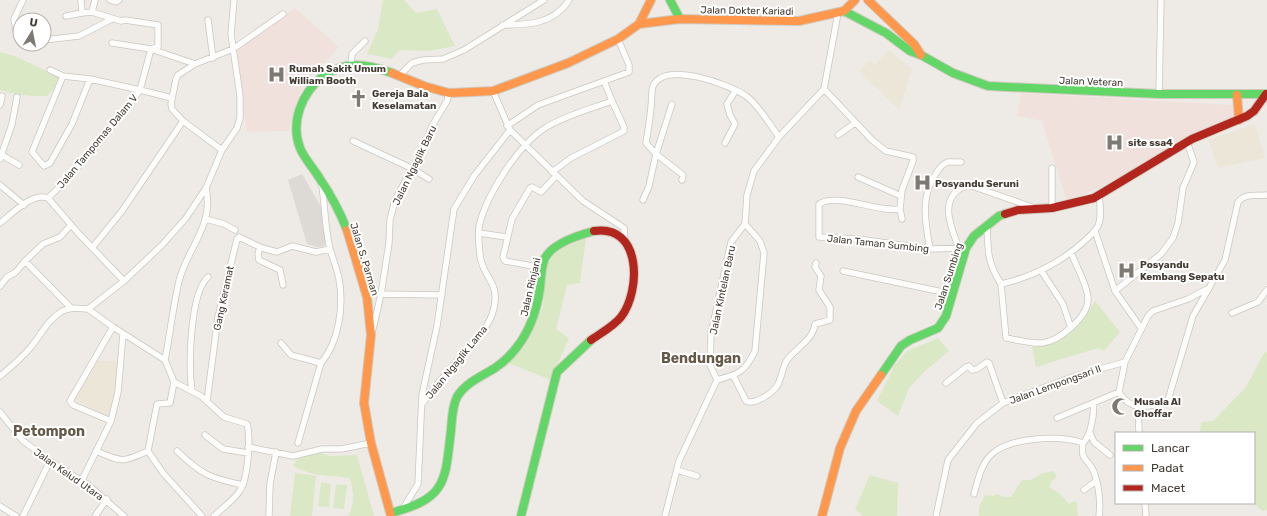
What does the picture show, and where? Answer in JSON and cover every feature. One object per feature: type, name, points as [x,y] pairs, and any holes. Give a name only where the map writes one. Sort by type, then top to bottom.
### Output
[{"type":"main road","points":[[639,24],[651,0]]},
{"type":"main road","points":[[670,0],[680,19]]},
{"type":"main road","points":[[841,12],[855,0]]},
{"type":"main road","name":"Jalan Veteran","points":[[868,0],[914,44],[921,55]]},
{"type":"main road","name":"Jalan Dokter Kariadi","points":[[639,24],[680,19],[792,21],[841,12]]},
{"type":"main road","name":"Jalan Veteran","points":[[841,12],[886,33],[910,51],[921,55],[953,73],[988,86],[1159,94],[1266,94]]},
{"type":"main road","name":"Jalan S. Parman","points":[[391,515],[371,443],[364,394],[371,335],[368,297],[353,246],[330,194],[300,148],[297,135],[298,113],[307,93],[319,79],[330,70],[351,65],[366,64],[424,86],[449,93],[493,91],[568,63],[618,39],[639,24]]},
{"type":"main road","name":"Jalan Sumbing","points":[[822,516],[840,448],[856,411],[901,346],[910,340],[938,328],[946,316],[962,248],[974,236],[999,216],[1010,212],[1048,209],[1087,200],[1099,195],[1187,142],[1239,120],[1254,111],[1266,94]]},
{"type":"main road","points":[[1237,95],[1239,120]]},
{"type":"main road","name":"Jalan Rinjani","points":[[391,515],[420,506],[438,492],[447,462],[453,413],[458,396],[464,389],[507,358],[527,333],[538,305],[545,258],[550,252],[561,244],[583,235],[604,231],[613,232],[625,240]]},
{"type":"main road","points":[[521,516],[557,372],[572,355],[620,318],[627,304],[634,283],[634,258],[625,240]]},
{"type":"street","points":[[18,12],[23,0]]},
{"type":"street","points":[[81,0],[82,13]]},
{"type":"street","points":[[92,12],[95,0]]},
{"type":"street","points":[[110,0],[116,2],[119,0]]},
{"type":"street","points":[[88,309],[124,281],[186,218],[206,188],[222,150],[237,128],[240,118],[240,96],[231,34],[234,0]]},
{"type":"street","points":[[400,76],[412,63],[423,60],[443,59],[464,50],[544,0]]},
{"type":"street","points":[[502,25],[525,25],[540,23],[558,13],[569,0]]},
{"type":"street","points":[[1159,94],[1161,0]]},
{"type":"street","points":[[66,16],[92,12],[112,19],[158,25],[158,47],[150,49]]},
{"type":"street","points":[[665,516],[679,460],[717,380],[740,372],[748,365],[755,351],[759,321],[764,253],[760,241],[745,224],[749,183],[754,171],[779,137],[824,89],[841,12]]},
{"type":"street","points":[[222,150],[183,121],[172,109],[172,98],[178,75],[195,64],[233,49],[283,14]]},
{"type":"street","points":[[52,39],[79,36],[112,19]]},
{"type":"street","points":[[208,20],[213,58]]},
{"type":"street","name":"Jalan Ngaglik Lama","points":[[402,511],[418,484],[422,404],[442,295],[454,209],[474,176],[509,128],[538,105],[629,72],[629,65],[618,39]]},
{"type":"street","points":[[351,65],[352,54],[365,41]]},
{"type":"street","points":[[112,43],[150,49],[195,64]]},
{"type":"street","points":[[50,70],[63,76],[90,79],[140,90],[150,49]]},
{"type":"street","points":[[63,76],[32,152],[44,166],[50,163],[72,124],[90,79]]},
{"type":"street","points":[[682,180],[683,175],[656,154],[646,143],[653,86],[656,82],[668,76],[690,76],[720,83],[736,90],[753,103],[779,137]]},
{"type":"street","points":[[543,268],[504,259],[506,237],[512,219],[530,188],[532,187],[541,192],[554,174],[570,158],[624,131],[624,127],[604,81]]},
{"type":"street","points":[[824,89],[855,123],[886,151],[913,157],[902,196],[900,208],[902,219]]},
{"type":"street","name":"Jalan Tampomas Dalam V","points":[[48,198],[98,142],[140,90],[172,98]]},
{"type":"street","points":[[724,143],[735,124],[730,115],[728,104],[736,90]]},
{"type":"street","points":[[493,91],[509,128],[583,201],[624,228],[625,240]]},
{"type":"street","name":"Jalan Ngaglik Baru","points":[[371,335],[381,294],[392,210],[395,200],[411,168],[425,145],[432,126],[448,101],[449,93]]},
{"type":"street","points":[[0,105],[2,96]]},
{"type":"street","points":[[16,97],[12,124],[1,156],[19,165]]},
{"type":"street","name":"Jalan Ngaglik Lama","points":[[422,404],[484,328],[494,309],[497,294],[480,257],[478,233],[483,214],[501,178],[525,144],[546,127],[612,101]]},
{"type":"street","points":[[643,200],[652,178],[656,154],[672,104]]},
{"type":"street","points":[[92,248],[122,211],[183,121]]},
{"type":"street","points":[[838,135],[855,123]]},
{"type":"street","points":[[354,141],[411,168],[429,179]]},
{"type":"street","points":[[1115,291],[1160,254],[1173,238],[1178,223],[1183,188],[1194,162],[1187,142]]},
{"type":"street","points":[[930,249],[925,222],[927,188],[931,179],[941,166],[948,162],[961,162]]},
{"type":"street","points":[[962,248],[954,234],[948,207],[951,197],[962,187],[968,185],[1019,204],[1048,209],[1052,168]]},
{"type":"street","points":[[858,177],[902,196]]},
{"type":"street","points":[[298,443],[321,363],[333,342],[340,318],[341,294],[339,278],[330,249],[322,183]]},
{"type":"street","points":[[0,185],[24,204]]},
{"type":"street","points":[[202,516],[163,473],[148,451],[157,404],[170,403],[174,382],[165,360],[180,280],[206,219],[209,208],[206,188]]},
{"type":"street","points":[[1001,284],[1019,280],[1042,272],[1071,252],[1095,231],[1100,219],[1099,195]]},
{"type":"street","points":[[1119,392],[1127,401],[1138,405],[1164,404],[1168,400],[1192,316],[1224,260],[1238,202],[1242,198],[1248,196],[1267,195]]},
{"type":"street","points":[[0,223],[24,204],[40,197],[48,198],[92,248],[124,281]]},
{"type":"street","name":"Jalan Taman Sumbing","points":[[900,208],[895,210],[832,200],[824,201],[819,204],[819,237],[858,240],[930,249],[962,248]]},
{"type":"street","points":[[206,219],[224,224],[235,230]]},
{"type":"street","name":"Jalan Kintelan Baru","points":[[717,380],[710,365],[711,334],[731,242],[745,224]]},
{"type":"street","points":[[0,286],[7,277],[16,272],[24,261],[43,244],[60,236],[71,225]]},
{"type":"street","points":[[987,225],[988,258],[990,265],[1001,284],[1006,338],[1033,343],[1044,343],[1055,339],[1071,328],[1080,318],[1088,304],[1088,300],[1071,252]]},
{"type":"street","points":[[1095,231],[1115,291],[1141,328]]},
{"type":"street","points":[[478,233],[506,237]]},
{"type":"street","name":"Gang Keramat","points":[[207,401],[218,317],[237,239],[239,237],[244,238],[260,247],[277,252],[292,246],[316,252],[330,249]]},
{"type":"street","points":[[260,247],[258,254],[259,260],[280,270],[283,285]]},
{"type":"street","points":[[24,261],[72,308]]},
{"type":"street","points":[[732,376],[746,401],[755,402],[777,387],[786,362],[813,333],[815,324],[830,320],[830,307],[819,290],[821,276],[816,268],[816,263]]},
{"type":"street","points":[[843,271],[952,294]]},
{"type":"street","points":[[1042,272],[1063,304],[1071,328]]},
{"type":"street","points":[[192,390],[190,380],[191,333],[201,286],[208,277]]},
{"type":"street","points":[[1119,392],[1125,362],[1148,316],[1153,311],[1188,299],[1209,288]]},
{"type":"street","points":[[1232,313],[1258,302],[1267,290]]},
{"type":"street","points":[[381,294],[442,295]]},
{"type":"street","points":[[0,376],[13,366],[31,348],[53,318],[61,312],[72,308],[88,309],[123,334],[165,360]]},
{"type":"street","points":[[111,421],[73,404],[70,401],[113,327]]},
{"type":"street","points":[[82,480],[111,421],[118,392],[123,334]]},
{"type":"street","points":[[281,343],[291,355],[321,363]]},
{"type":"street","points":[[946,383],[966,367],[969,366],[972,370],[977,369],[987,362],[990,363],[1003,403]]},
{"type":"street","name":"Jalan Lempongsari II","points":[[936,516],[948,460],[977,423],[1003,403],[1075,376],[1125,362]]},
{"type":"street","points":[[174,382],[192,390],[207,401],[224,417],[245,423],[248,427],[248,450],[243,485],[239,492],[214,516]]},
{"type":"street","points":[[1057,418],[1119,392]]},
{"type":"street","points":[[974,494],[980,470],[993,453],[1011,443],[1045,438],[1083,443],[1088,439],[1090,433],[1094,411],[1093,404]]},
{"type":"street","points":[[1138,405],[1139,432]]},
{"type":"street","name":"Jalan Kelud Utara","points":[[0,412],[22,440],[50,461],[82,480],[107,499],[124,516]]},
{"type":"street","points":[[1090,433],[1094,442],[1110,455]]},
{"type":"street","points":[[205,435],[223,449],[276,452],[299,456],[322,450],[341,449],[371,443]]},
{"type":"street","points":[[1083,443],[1082,456],[1094,470],[1101,499],[1099,516]]},
{"type":"street","points":[[96,451],[116,460],[126,460],[148,451]]},
{"type":"street","points":[[177,451],[203,473],[214,479],[243,485]]},
{"type":"street","points":[[269,516],[270,484],[276,452]]},
{"type":"street","points":[[23,516],[50,461]]},
{"type":"street","points":[[677,470],[697,476]]},
{"type":"street","points":[[1084,490],[1096,481]]},
{"type":"street","points":[[95,516],[107,499]]},
{"type":"street","points":[[1144,504],[1146,516]]},
{"type":"street","points":[[0,506],[16,516]]},
{"type":"shaded area","name":"Rumah Sakit Umum William Booth","points":[[295,8],[339,47],[303,85],[293,112],[289,131],[247,132],[234,53]]},
{"type":"shaded area","points":[[889,50],[912,69],[899,110],[859,71],[870,60],[875,64]]},
{"type":"shaded area","name":"site ssa4","points":[[1021,93],[1234,105],[1235,117],[1165,150],[1099,188],[1067,202],[1042,121],[1017,116]]},
{"type":"shaded area","points":[[1255,124],[1265,158],[1218,168],[1208,140]]},
{"type":"shaded area","points":[[302,174],[324,212],[326,240],[324,246],[318,247],[307,244],[288,180]]},
{"type":"shaded area","points":[[97,360],[120,362],[115,402],[110,418],[74,399]]},
{"type":"green space","points":[[383,0],[404,0],[416,13],[437,9],[455,46],[429,51],[400,50],[391,59],[367,54],[378,29]]},
{"type":"green space","points":[[0,52],[15,56],[59,77],[53,90],[47,96],[41,96],[23,95],[0,90]]},
{"type":"green space","points":[[586,238],[580,283],[567,285],[556,329],[569,338],[551,380],[508,363],[525,344],[543,307],[545,266],[556,251]]},
{"type":"green space","points":[[1095,301],[1120,332],[1104,351],[1098,348],[1036,367],[1032,346],[1059,340],[1086,315]]},
{"type":"green space","points":[[938,338],[949,351],[924,372],[909,388],[898,416],[877,401],[894,366],[907,351]]},
{"type":"green space","points":[[1267,352],[1267,510],[1262,511],[1255,504],[1255,432],[1200,432],[1201,422],[1213,421],[1246,387],[1264,353]]},
{"type":"green space","points":[[317,452],[330,456],[357,455],[374,516],[348,516],[352,507],[353,498],[350,479],[316,474],[300,470],[293,466],[297,459]]},
{"type":"green space","points":[[1053,471],[1056,474],[1055,479],[1049,487],[1059,493],[1069,504],[1074,501],[1077,503],[1078,516],[979,516],[979,507],[985,495],[993,496],[997,494],[1005,497],[1011,497],[1022,480],[1030,480],[1043,473]]},
{"type":"green space","points":[[295,473],[316,476],[312,516],[290,516]]},
{"type":"green space","points":[[870,475],[898,483],[897,516],[863,516],[855,509]]},
{"type":"green space","points":[[321,482],[331,484],[329,507],[318,506]]},
{"type":"green space","points":[[336,484],[347,485],[344,509],[333,508]]},
{"type":"traffic: fast","points":[[670,0],[680,19]]},
{"type":"traffic: fast","points":[[844,11],[886,33],[910,51],[921,55],[953,73],[988,86],[1159,94],[1267,94]]},
{"type":"traffic: fast","points":[[347,230],[332,197],[300,148],[297,138],[297,118],[309,91],[322,77],[330,72],[339,68],[356,65],[374,67],[392,73]]},
{"type":"traffic: fast","points":[[881,375],[901,346],[910,340],[938,328],[946,316],[966,248],[974,236],[999,216],[1005,214]]},
{"type":"traffic: fast","points":[[391,513],[423,501],[433,494],[440,485],[447,463],[452,413],[457,397],[469,384],[504,361],[522,340],[530,326],[535,312],[539,296],[541,273],[545,258],[554,248],[567,240],[594,231]]},
{"type":"traffic: fast","points":[[521,516],[557,372],[591,340]]},
{"type":"traffic: slow","points":[[392,73],[424,86],[449,93],[493,91],[568,63],[618,39],[639,24],[651,0]]},
{"type":"traffic: slow","points":[[639,24],[680,19],[799,21],[844,11],[855,0]]},
{"type":"traffic: slow","points":[[868,0],[914,44],[921,55]]},
{"type":"traffic: slow","points":[[1237,95],[1239,120]]},
{"type":"traffic: slow","points":[[347,230],[367,297],[371,335],[364,403],[371,443],[391,516]]},
{"type":"traffic: slow","points":[[822,516],[840,448],[856,411],[881,375]]},
{"type":"traffic: jam","points":[[1005,214],[1018,210],[1052,208],[1094,198],[1192,139],[1247,116],[1254,111],[1266,94]]},
{"type":"traffic: jam","points":[[591,340],[621,317],[628,306],[634,277],[633,262],[629,248],[621,238],[610,232],[594,231]]},
{"type":"place","name":"Rumah Sakit Umum William Booth","points":[[276,74]]},
{"type":"place","name":"Gereja Bala Keselamatan","points":[[359,99]]},
{"type":"place","name":"site ssa4","points":[[1115,142]]},
{"type":"place","name":"Posyandu Seruni","points":[[922,183]]},
{"type":"place","name":"Posyandu Kembang Sepatu","points":[[1127,270]]},
{"type":"place","name":"Musala Al Ghoffar","points":[[1121,407]]},
{"type":"district","name":"Bendungan","points":[[701,358]]},
{"type":"district","name":"Petompon","points":[[49,431]]}]
